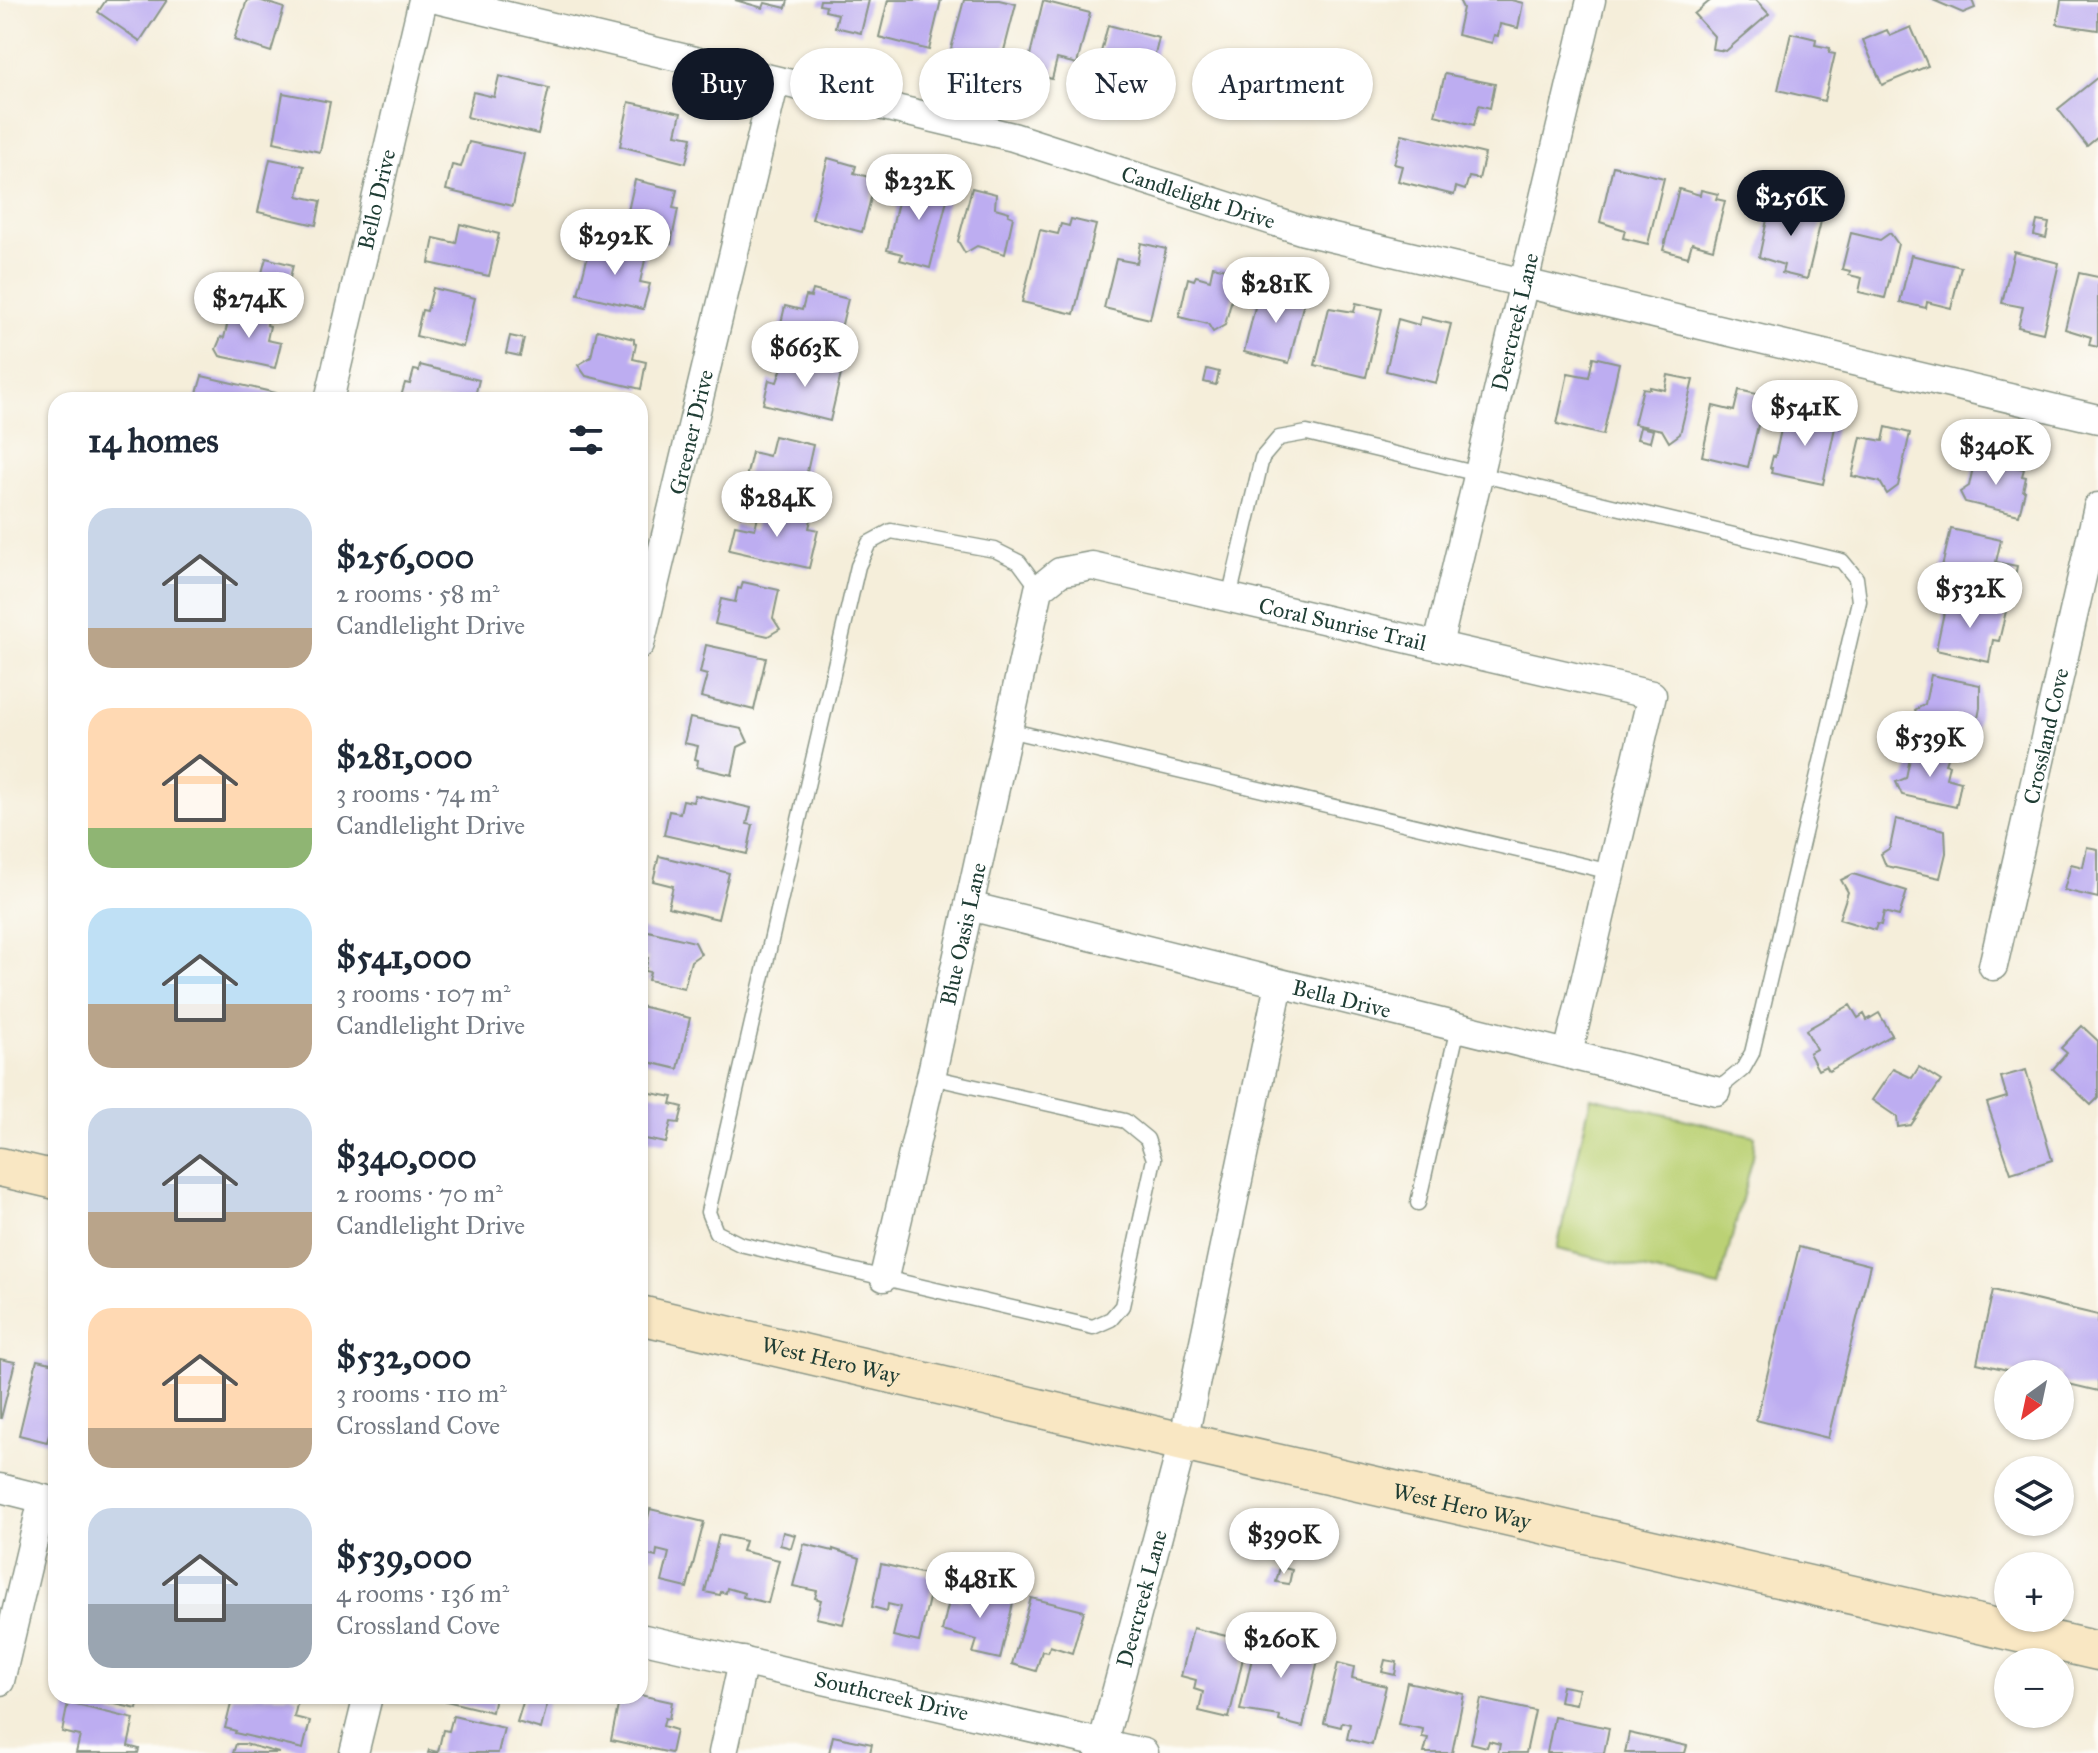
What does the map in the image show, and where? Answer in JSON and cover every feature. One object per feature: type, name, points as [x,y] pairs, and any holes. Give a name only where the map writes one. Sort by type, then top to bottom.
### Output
[{"type":"main road","points":[[0,1167],[48,1178]]},
{"type":"main road","name":"West Hero Way","points":[[648,1317],[2098,1651]]},
{"type":"street","name":"Bello Drive","points":[[331,392],[423,0]]},
{"type":"street","name":"Candlelight Drive","points":[[440,0],[1013,137],[1304,231],[2098,419]]},
{"type":"street","name":"Deercreek Lane","points":[[1438,645],[1591,0]]},
{"type":"street","name":"Greener Drive","points":[[648,611],[775,81]]},
{"type":"street","name":"Crossland Cove","points":[[1993,966],[2098,507]]},
{"type":"street","name":"Coral Sunrise Trail","points":[[1039,589],[1060,572],[1092,566],[1652,695],[1611,872]]},
{"type":"street","name":"Blue Oasis Lane","points":[[884,1277],[1039,589]]},
{"type":"street","points":[[1568,1054],[1611,872]]},
{"type":"street","name":"Bella Drive","points":[[969,906],[1716,1091]]},
{"type":"street","name":"Deercreek Lane","points":[[1101,1748],[1183,1442],[1279,984]]},
{"type":"street","points":[[0,1488],[48,1500]]},
{"type":"street","points":[[0,1681],[48,1504]]},
{"type":"street","name":"Southcreek Drive","points":[[648,1640],[1101,1748],[1144,1753]]},
{"type":"street","points":[[723,1753],[743,1661]]},
{"type":"street","points":[[354,1753],[366,1704]]},
{"type":"lane","points":[[1229,598],[1262,458],[1279,438],[1307,433],[1842,561],[1856,578],[1859,601],[1752,1053],[1743,1069],[1716,1091]]},
{"type":"lane","points":[[931,1077],[1125,1121],[1147,1139],[1154,1159],[1122,1306],[1111,1319],[1093,1327],[740,1244],[716,1232],[708,1212],[858,566],[869,543],[891,531],[995,550],[1019,562],[1039,589]]},
{"type":"lane","points":[[1008,730],[1611,872]]},
{"type":"lane","points":[[1418,1203],[1458,1027]]},
{"type":"green space","points":[[1591,1097],[1755,1136],[1753,1157],[1719,1287],[1557,1249]]},
{"type":"building","points":[[106,0],[167,0],[140,41],[98,12]]},
{"type":"building","points":[[247,0],[259,0],[284,8],[271,52],[234,40]]},
{"type":"building","points":[[735,0],[788,0],[786,8],[765,3],[763,8]]},
{"type":"building","points":[[820,0],[869,0],[861,33],[835,27],[838,14],[825,11],[826,6],[819,5]]},
{"type":"building","points":[[888,0],[941,0],[929,48],[879,37]]},
{"type":"building","points":[[964,0],[999,0],[1016,4],[1005,48],[951,48]]},
{"type":"building","points":[[1459,0],[1511,0],[1523,3],[1518,28],[1500,24],[1498,36],[1494,35],[1492,43],[1457,35],[1463,8]]},
{"type":"building","points":[[1711,0],[1756,0],[1769,14],[1726,51],[1712,49],[1714,36],[1694,14]]},
{"type":"building","points":[[1933,0],[1972,0],[1975,8],[1963,13]]},
{"type":"building","points":[[2061,0],[2098,0],[2098,30],[2057,24]]},
{"type":"building","points":[[1043,1],[1090,13],[1081,48],[1066,48],[1066,61],[1057,59],[1052,79],[1050,48],[1032,48]]},
{"type":"building","points":[[1108,25],[1159,38],[1157,48],[1102,48]]},
{"type":"building","points":[[1911,27],[1928,66],[1882,85],[1863,40],[1887,30],[1890,36]]},
{"type":"building","points":[[1791,33],[1816,39],[1815,45],[1830,48],[1829,53],[1835,54],[1824,101],[1778,90]]},
{"type":"building","points":[[1445,74],[1495,84],[1490,108],[1479,105],[1474,125],[1435,115]]},
{"type":"building","points":[[499,76],[549,88],[538,134],[467,117],[473,92],[494,97]]},
{"type":"building","points":[[2098,77],[2098,137],[2087,146],[2058,109]]},
{"type":"building","points":[[283,93],[330,102],[320,152],[274,142]]},
{"type":"building","points":[[629,102],[672,111],[672,120],[679,120],[676,134],[692,137],[686,163],[620,146]]},
{"type":"building","points":[[1402,134],[1485,154],[1479,179],[1469,177],[1465,190],[1456,187],[1454,195],[1398,181],[1402,166],[1394,164]]},
{"type":"building","points":[[469,142],[524,154],[513,206],[446,190],[452,165],[461,167]]},
{"type":"building","points":[[828,158],[856,166],[854,173],[876,179],[862,232],[812,219]]},
{"type":"building","points":[[270,159],[304,166],[298,196],[321,201],[316,225],[258,212]]},
{"type":"building","points":[[1613,166],[1664,178],[1648,244],[1623,238],[1625,230],[1600,222]]},
{"type":"building","points":[[926,178],[951,184],[930,268],[900,260],[902,254],[887,250],[900,193],[908,195],[910,186],[923,189]]},
{"type":"building","points":[[635,180],[677,190],[673,208],[678,209],[671,244],[623,233]]},
{"type":"building","points":[[972,188],[996,194],[995,208],[1009,212],[1008,215],[1013,217],[1005,254],[977,246],[965,253],[958,241]]},
{"type":"building","points":[[1679,189],[1700,195],[1701,190],[1718,194],[1716,199],[1725,201],[1713,249],[1692,243],[1688,257],[1663,250]]},
{"type":"building","points":[[1771,201],[1823,213],[1807,279],[1782,273],[1784,265],[1759,257]]},
{"type":"building","points":[[1071,219],[1096,225],[1074,314],[1022,302],[1040,230],[1058,234],[1061,224],[1069,226]]},
{"type":"building","points":[[2037,221],[2049,223],[2046,238],[2034,235]]},
{"type":"building","points":[[460,224],[499,234],[489,276],[429,263],[434,238],[456,243]]},
{"type":"building","points":[[1851,233],[1880,240],[1890,233],[1898,244],[1885,298],[1859,292],[1862,278],[1849,275],[1850,271],[1842,269]]},
{"type":"building","points":[[591,243],[646,256],[640,282],[650,284],[643,309],[578,294]]},
{"type":"building","points":[[1141,243],[1166,249],[1150,319],[1104,308],[1116,259],[1137,263]]},
{"type":"building","points":[[2014,252],[2059,263],[2043,333],[2018,327],[2023,307],[2002,303]]},
{"type":"building","points":[[1911,255],[1961,267],[1951,308],[1927,302],[1926,308],[1900,302]]},
{"type":"building","points":[[266,258],[293,265],[286,295],[258,288]]},
{"type":"building","points":[[1213,266],[1239,272],[1225,325],[1213,332],[1208,324],[1179,317],[1188,278],[1194,280],[1196,276],[1210,280]]},
{"type":"building","points":[[2079,273],[2098,277],[2098,347],[2089,345],[2091,337],[2065,329]]},
{"type":"building","points":[[1281,287],[1306,293],[1289,363],[1244,352],[1257,299],[1265,301],[1269,288],[1280,291]]},
{"type":"building","points":[[433,288],[475,298],[463,347],[416,336],[422,310],[427,311]]},
{"type":"building","points":[[813,290],[848,299],[837,345],[779,332],[785,306],[802,310],[806,296],[811,297]]},
{"type":"building","points":[[1356,303],[1382,309],[1366,377],[1315,365],[1329,308],[1354,312]]},
{"type":"building","points":[[231,309],[268,318],[267,340],[281,343],[275,368],[220,356],[216,349],[221,337],[224,338]]},
{"type":"building","points":[[1421,317],[1451,324],[1436,383],[1386,371],[1398,319],[1419,325]]},
{"type":"building","points":[[597,330],[634,339],[633,359],[646,362],[641,389],[586,376],[578,365],[591,357]]},
{"type":"building","points":[[510,336],[524,339],[520,356],[506,353]]},
{"type":"building","points":[[786,356],[842,370],[830,421],[763,404],[769,380],[777,382]]},
{"type":"building","points":[[1593,357],[1619,363],[1603,435],[1557,424],[1568,373],[1589,377]]},
{"type":"building","points":[[420,365],[479,380],[476,392],[402,392],[405,383],[410,384],[414,370],[419,371]]},
{"type":"building","points":[[1207,369],[1219,372],[1216,385],[1204,382]]},
{"type":"building","points":[[1668,375],[1693,380],[1680,434],[1669,442],[1662,430],[1634,424],[1643,388],[1665,390]]},
{"type":"building","points":[[202,376],[272,392],[197,392]]},
{"type":"building","points":[[1739,390],[1765,396],[1748,467],[1702,456],[1713,406],[1734,411]]},
{"type":"building","points":[[1811,412],[1837,418],[1823,484],[1771,473],[1770,468],[1784,416],[1810,419]]},
{"type":"building","points":[[1640,427],[1653,430],[1650,442],[1637,439]]},
{"type":"building","points":[[1886,427],[1910,433],[1898,486],[1887,494],[1880,482],[1852,476],[1861,437],[1883,441]]},
{"type":"building","points":[[774,436],[813,445],[803,490],[746,478],[752,452],[769,456]]},
{"type":"building","points":[[1975,458],[2024,469],[2025,491],[2019,515],[1965,502],[1960,492],[1969,486]]},
{"type":"building","points":[[760,508],[811,520],[809,528],[818,530],[809,568],[729,550],[735,525],[755,529]]},
{"type":"building","points":[[1951,529],[2001,540],[1996,562],[2017,566],[2012,591],[1940,575]]},
{"type":"building","points":[[743,582],[779,590],[773,618],[780,629],[768,636],[715,624],[721,599],[735,602],[738,588],[741,589]]},
{"type":"building","points":[[1947,598],[2006,611],[1999,641],[1993,640],[1989,662],[1936,650]]},
{"type":"building","points":[[706,645],[766,658],[754,710],[701,697],[707,675],[700,673]]},
{"type":"building","points":[[1931,675],[1980,685],[1975,734],[1921,722],[1915,710],[1925,704]]},
{"type":"building","points":[[690,718],[742,729],[748,742],[738,747],[732,775],[697,767],[698,746],[684,743]]},
{"type":"building","points":[[1912,748],[1948,756],[1946,778],[1961,782],[1956,807],[1902,795],[1896,782],[1906,778]]},
{"type":"building","points":[[695,795],[751,808],[747,824],[753,825],[747,854],[664,835],[669,811],[680,813],[683,800],[693,802]]},
{"type":"building","points":[[1896,819],[1945,830],[1946,853],[1940,878],[1886,866],[1881,854],[1890,848]]},
{"type":"building","points":[[2087,847],[2098,849],[2098,898],[2064,890],[2071,864],[2083,867]]},
{"type":"building","points":[[659,856],[729,873],[718,919],[668,907],[673,886],[653,881]]},
{"type":"building","points":[[1853,874],[1907,891],[1899,916],[1884,912],[1881,925],[1877,924],[1875,930],[1839,919],[1848,892],[1841,880]]},
{"type":"building","points":[[648,931],[695,942],[701,954],[691,961],[684,988],[648,980]]},
{"type":"building","points":[[1850,1005],[1858,1018],[1864,1014],[1867,1020],[1879,1013],[1892,1035],[1829,1071],[1826,1066],[1818,1070],[1809,1053],[1816,1049],[1806,1030]]},
{"type":"building","points":[[648,1008],[690,1018],[678,1069],[648,1062]]},
{"type":"building","points":[[2082,1026],[2098,1041],[2098,1098],[2091,1105],[2053,1069],[2067,1053],[2061,1048]]},
{"type":"building","points":[[1919,1067],[1941,1081],[1911,1125],[1898,1127],[1897,1117],[1872,1100],[1893,1069],[1912,1078]]},
{"type":"building","points":[[2026,1070],[2052,1160],[2011,1173],[1987,1103],[2007,1097],[2001,1077]]},
{"type":"building","points":[[648,1092],[673,1097],[671,1104],[683,1107],[679,1123],[671,1122],[666,1143],[648,1140]]},
{"type":"building","points":[[1799,1247],[1870,1265],[1828,1438],[1756,1420]]},
{"type":"building","points":[[1993,1290],[2098,1315],[2098,1391],[2074,1385],[2074,1360],[1994,1360],[1994,1367],[1977,1363]]},
{"type":"building","points":[[0,1359],[15,1362],[1,1418],[0,1418]]},
{"type":"building","points":[[37,1360],[48,1362],[47,1442],[19,1435]]},
{"type":"building","points":[[650,1509],[704,1522],[687,1588],[662,1582],[669,1553],[657,1550],[656,1557],[648,1555]]},
{"type":"building","points":[[783,1532],[795,1535],[791,1548],[780,1545]]},
{"type":"building","points":[[719,1535],[745,1541],[742,1551],[779,1560],[768,1603],[743,1597],[744,1593],[727,1588],[726,1593],[721,1592],[720,1595],[705,1592]]},
{"type":"building","points":[[804,1544],[860,1558],[843,1624],[816,1618],[821,1600],[815,1598],[817,1591],[793,1586]]},
{"type":"building","points":[[881,1564],[934,1576],[919,1642],[893,1636],[900,1607],[888,1604],[887,1611],[872,1607]]},
{"type":"building","points":[[1280,1567],[1292,1570],[1289,1584],[1276,1582]]},
{"type":"building","points":[[965,1586],[1014,1599],[1000,1659],[973,1653],[977,1640],[942,1631],[950,1597],[962,1600]]},
{"type":"building","points":[[1031,1598],[1084,1611],[1072,1653],[1050,1646],[1048,1652],[1042,1651],[1036,1671],[1012,1664]]},
{"type":"building","points":[[1193,1628],[1247,1641],[1229,1718],[1199,1711],[1203,1692],[1194,1689],[1196,1680],[1181,1676]]},
{"type":"building","points":[[1280,1633],[1303,1638],[1300,1651],[1319,1655],[1303,1727],[1279,1721],[1280,1716],[1240,1710],[1256,1641],[1277,1646]]},
{"type":"building","points":[[1385,1660],[1397,1662],[1395,1675],[1382,1672]]},
{"type":"building","points":[[1338,1663],[1354,1667],[1352,1678],[1386,1686],[1372,1745],[1347,1739],[1350,1724],[1342,1722],[1341,1727],[1324,1723]]},
{"type":"building","points":[[1407,1682],[1464,1694],[1452,1753],[1424,1753],[1428,1738],[1422,1737],[1423,1729],[1398,1724]]},
{"type":"building","points":[[1562,1686],[1579,1689],[1576,1704],[1559,1701]]},
{"type":"building","points":[[648,1697],[672,1702],[669,1719],[665,1718],[663,1726],[676,1730],[671,1753],[611,1740],[618,1706],[612,1704],[648,1704]]},
{"type":"building","points":[[1481,1699],[1535,1711],[1526,1753],[1498,1753],[1500,1744],[1489,1741],[1487,1747],[1471,1743]]},
{"type":"building","points":[[68,1704],[72,1704],[134,1719],[128,1746],[139,1749],[138,1753],[76,1753],[80,1736],[62,1732]]},
{"type":"building","points":[[115,1704],[138,1704],[137,1709]]},
{"type":"building","points":[[231,1704],[297,1704],[294,1717],[310,1721],[303,1749],[225,1728]]},
{"type":"building","points":[[459,1704],[494,1704],[492,1712]]},
{"type":"building","points":[[523,1704],[547,1704],[541,1729],[517,1722]]},
{"type":"building","points":[[453,1716],[504,1728],[498,1753],[428,1753],[429,1750],[438,1752],[443,1730],[449,1731]]},
{"type":"building","points":[[1554,1717],[1609,1728],[1604,1753],[1547,1753]]},
{"type":"building","points":[[1629,1733],[1687,1746],[1685,1753],[1625,1753]]},
{"type":"building","points":[[833,1736],[872,1744],[870,1753],[829,1753]]},
{"type":"building","points":[[236,1744],[245,1744],[279,1753],[233,1753]]}]
